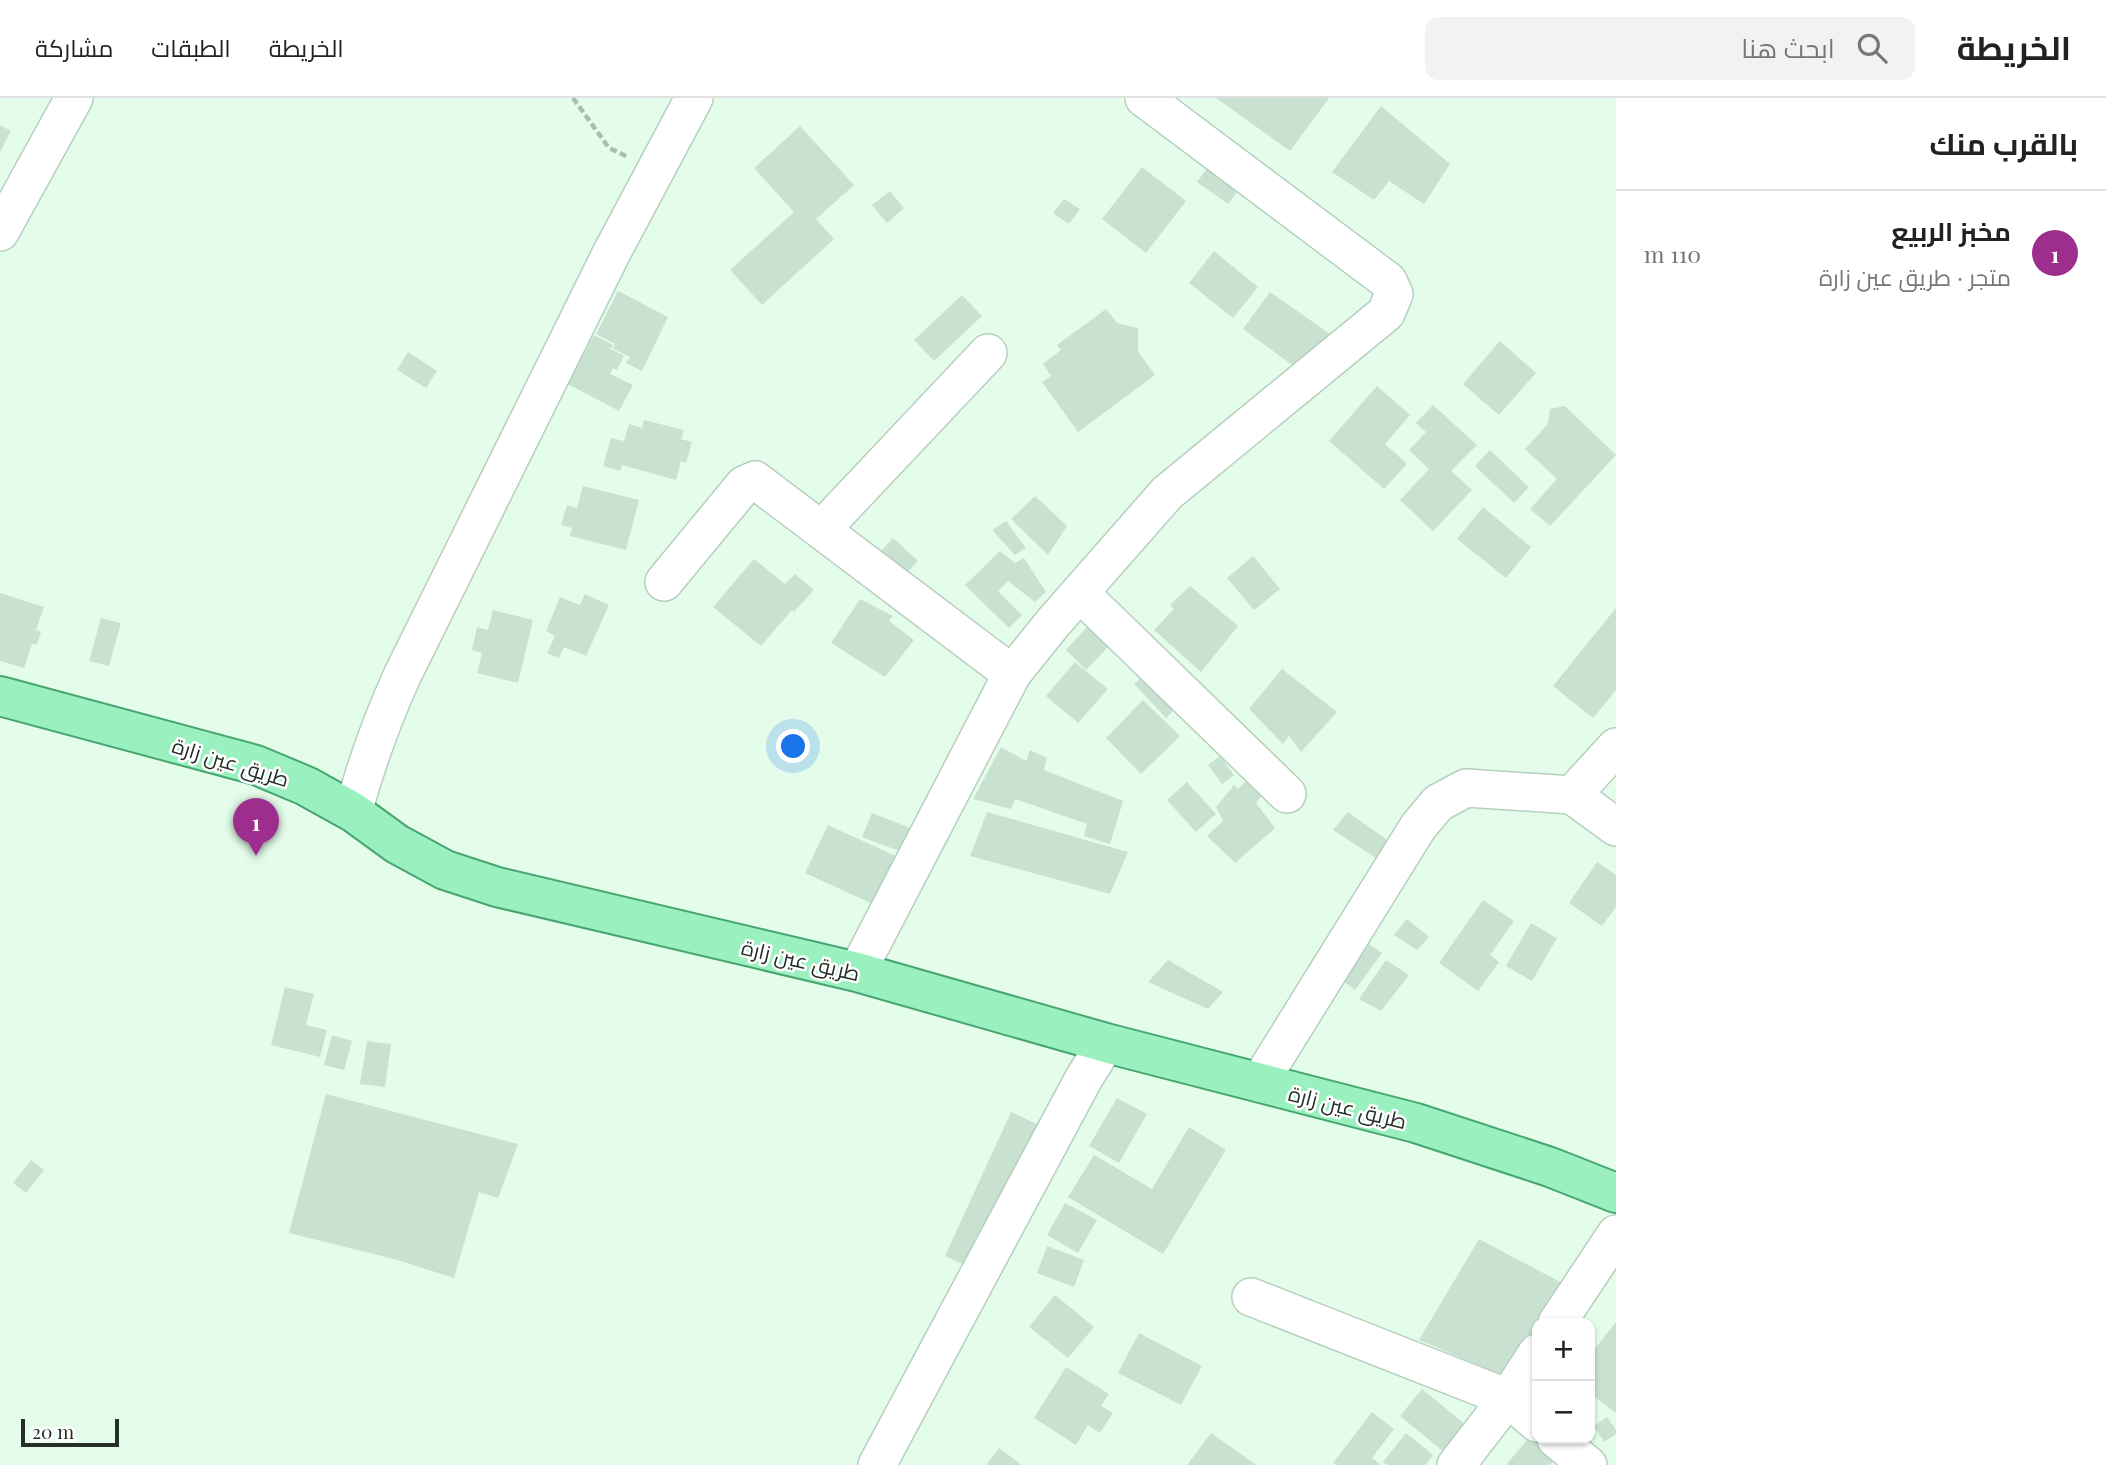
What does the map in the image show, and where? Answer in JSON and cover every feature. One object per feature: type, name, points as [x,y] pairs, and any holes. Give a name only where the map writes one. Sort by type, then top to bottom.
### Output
[{"type":"main road","name":"طريق عين زارة","points":[[0,696],[256,765],[306,786],[353,812],[397,844],[445,870],[497,887],[857,972],[1106,1043],[1416,1123],[1550,1167],[1616,1193]]},
{"type":"street","points":[[0,232],[74,98]]},
{"type":"street","points":[[353,812],[382,719],[402,676],[611,254],[694,98]]},
{"type":"street","points":[[857,972],[1012,674],[1167,492],[1386,313],[1394,294],[1388,282],[1144,98]]},
{"type":"street","points":[[822,529],[988,353]]},
{"type":"street","points":[[664,582],[744,485],[755,480],[1012,674]]},
{"type":"street","points":[[1080,593],[1287,794]]},
{"type":"street","points":[[1572,795],[1616,747]]},
{"type":"street","points":[[1259,1083],[1418,827],[1438,803],[1466,788],[1572,795],[1616,827]]},
{"type":"street","points":[[877,1465],[1084,1078],[1106,1043]]},
{"type":"street","points":[[1560,1318],[1616,1234]]},
{"type":"street","points":[[1251,1297],[1508,1398],[1532,1419]]},
{"type":"street","points":[[1456,1465],[1508,1398],[1532,1361]]},
{"type":"street","points":[[1562,1444],[1588,1465]]},
{"type":"path","points":[[573,98],[609,148],[656,170]]},
{"type":"building","points":[[1216,98],[1329,98],[1290,151]]},
{"type":"building","points":[[1381,106],[1450,164],[1424,204],[1389,181],[1374,200],[1332,172]]},
{"type":"building","points":[[0,125],[11,131],[0,152]]},
{"type":"building","points":[[800,126],[854,185],[816,219],[834,239],[762,305],[730,270],[794,212],[754,168]]},
{"type":"building","points":[[1212,162],[1243,184],[1228,204],[1197,182]]},
{"type":"building","points":[[1142,167],[1186,201],[1146,253],[1102,219]]},
{"type":"building","points":[[890,191],[904,208],[887,223],[872,205]]},
{"type":"building","points":[[1064,199],[1080,209],[1069,224],[1053,213]]},
{"type":"building","points":[[1214,251],[1258,287],[1233,318],[1189,283]]},
{"type":"building","points":[[618,291],[668,317],[642,371],[626,363],[630,357],[613,349],[615,344],[596,334]]},
{"type":"building","points":[[1270,292],[1330,334],[1302,372],[1243,329]]},
{"type":"building","points":[[962,295],[982,316],[934,361],[914,340]]},
{"type":"building","points":[[1106,309],[1117,323],[1138,328],[1138,351],[1155,375],[1078,432],[1042,382],[1051,376],[1043,364],[1061,350],[1057,345]]},
{"type":"building","points":[[594,335],[613,345],[612,348],[607,347],[624,356],[617,370],[613,368],[610,374],[633,385],[619,411],[568,384]]},
{"type":"building","points":[[1500,341],[1536,373],[1499,415],[1463,384]]},
{"type":"building","points":[[408,352],[437,371],[426,388],[397,370]]},
{"type":"building","points":[[1377,386],[1410,415],[1385,444],[1407,464],[1384,489],[1329,441]]},
{"type":"building","points":[[1433,405],[1477,445],[1451,471],[1472,490],[1433,531],[1400,500],[1429,469],[1409,450],[1426,432],[1416,423]]},
{"type":"building","points":[[1565,406],[1616,455],[1550,526],[1530,509],[1557,479],[1525,449],[1548,424],[1550,409]]},
{"type":"building","points":[[644,420],[684,430],[681,439],[692,442],[686,463],[681,461],[676,480],[622,465],[620,471],[603,466],[611,438],[624,441],[629,424],[642,428]]},
{"type":"building","points":[[1490,450],[1529,487],[1514,503],[1475,466]]},
{"type":"building","points":[[583,486],[639,500],[626,550],[570,536],[572,528],[561,525],[567,505],[577,508]]},
{"type":"building","points":[[1035,496],[1067,526],[1048,555],[1011,519]]},
{"type":"building","points":[[1483,507],[1531,547],[1506,578],[1457,539]]},
{"type":"building","points":[[1006,521],[1026,548],[1015,555],[992,530]]},
{"type":"building","points":[[893,538],[918,561],[906,574],[881,551]]},
{"type":"building","points":[[1000,551],[1015,563],[1024,558],[1046,592],[1035,602],[1008,581],[998,591],[1022,615],[1009,628],[965,585]]},
{"type":"building","points":[[1253,556],[1280,589],[1254,610],[1227,578]]},
{"type":"building","points":[[754,559],[785,584],[795,574],[814,590],[794,612],[792,610],[761,646],[713,607]]},
{"type":"building","points":[[1190,586],[1238,626],[1201,672],[1154,630],[1174,609],[1170,605]]},
{"type":"building","points":[[0,593],[44,607],[36,630],[41,632],[37,645],[32,644],[24,668],[0,661]]},
{"type":"building","points":[[585,594],[609,605],[586,656],[564,647],[559,658],[547,653],[555,636],[546,631],[560,597],[580,605]]},
{"type":"building","points":[[860,599],[893,616],[889,621],[914,640],[885,677],[831,643]]},
{"type":"building","points":[[1616,608],[1616,690],[1593,718],[1553,686]]},
{"type":"building","points":[[493,610],[533,620],[518,683],[477,673],[482,653],[472,650],[477,627],[488,630]]},
{"type":"building","points":[[101,618],[121,623],[109,666],[89,661]]},
{"type":"building","points":[[1089,625],[1110,645],[1086,670],[1066,650]]},
{"type":"building","points":[[1075,662],[1108,689],[1078,723],[1046,696]]},
{"type":"building","points":[[1282,669],[1337,712],[1301,752],[1289,736],[1283,744],[1249,709]]},
{"type":"building","points":[[1143,676],[1175,709],[1166,718],[1134,684]]},
{"type":"building","points":[[1143,700],[1180,736],[1141,774],[1106,738]]},
{"type":"building","points":[[1001,747],[1026,761],[1030,750],[1047,758],[1044,770],[1123,801],[1110,844],[1084,836],[1087,824],[1015,799],[1011,809],[973,799]]},
{"type":"building","points":[[1220,756],[1234,775],[1222,784],[1208,765]]},
{"type":"building","points":[[1249,778],[1264,793],[1256,803],[1275,828],[1235,863],[1207,836],[1223,821],[1216,807],[1234,785],[1238,789]]},
{"type":"building","points":[[1187,782],[1216,814],[1196,832],[1167,800]]},
{"type":"building","points":[[987,812],[1128,852],[1110,894],[970,856]]},
{"type":"building","points":[[1348,812],[1390,842],[1379,860],[1333,830]]},
{"type":"building","points":[[872,813],[921,832],[912,856],[862,837]]},
{"type":"building","points":[[828,825],[911,863],[888,911],[805,873]]},
{"type":"building","points":[[1597,862],[1616,875],[1616,907],[1602,926],[1569,903]]},
{"type":"building","points":[[1483,900],[1514,921],[1490,955],[1499,962],[1478,991],[1439,963]]},
{"type":"building","points":[[1407,919],[1429,937],[1417,950],[1394,935]]},
{"type":"building","points":[[1531,923],[1557,938],[1532,981],[1506,966]]},
{"type":"building","points":[[1369,944],[1382,953],[1355,990],[1343,981]]},
{"type":"building","points":[[1168,960],[1223,992],[1208,1009],[1148,982]]},
{"type":"building","points":[[1386,960],[1409,975],[1381,1011],[1359,999]]},
{"type":"building","points":[[285,987],[314,994],[306,1025],[327,1030],[320,1057],[271,1045]]},
{"type":"building","points":[[332,1035],[352,1041],[344,1070],[324,1065]]},
{"type":"building","points":[[367,1041],[391,1044],[385,1087],[360,1084]]},
{"type":"building","points":[[326,1094],[518,1144],[498,1198],[479,1192],[454,1278],[394,1259],[289,1233]]},
{"type":"building","points":[[1117,1098],[1147,1114],[1119,1163],[1089,1146]]},
{"type":"building","points":[[1011,1112],[1043,1127],[976,1270],[945,1256]]},
{"type":"building","points":[[1189,1127],[1226,1150],[1163,1254],[1068,1197],[1094,1155],[1152,1189]]},
{"type":"building","points":[[31,1160],[44,1170],[26,1193],[13,1183]]},
{"type":"building","points":[[1065,1203],[1097,1220],[1078,1253],[1047,1235]]},
{"type":"building","points":[[1479,1239],[1564,1284],[1542,1318],[1532,1318],[1532,1333],[1504,1376],[1419,1340]]},
{"type":"building","points":[[1047,1246],[1084,1260],[1074,1287],[1037,1273]]},
{"type":"building","points":[[1055,1295],[1094,1327],[1068,1358],[1029,1327]]},
{"type":"building","points":[[1616,1322],[1616,1413],[1595,1397],[1595,1349]]},
{"type":"building","points":[[1139,1333],[1202,1366],[1181,1405],[1118,1373]]},
{"type":"building","points":[[1066,1367],[1109,1394],[1101,1406],[1113,1413],[1100,1433],[1088,1425],[1076,1445],[1034,1418]]},
{"type":"building","points":[[1422,1389],[1472,1430],[1450,1457],[1400,1416]]},
{"type":"building","points":[[1372,1412],[1394,1429],[1372,1458],[1381,1465],[1333,1463]]},
{"type":"building","points":[[1607,1417],[1616,1434],[1604,1442],[1595,1425]]},
{"type":"building","points":[[1211,1433],[1241,1454],[1256,1465],[1187,1465]]},
{"type":"building","points":[[1406,1433],[1433,1455],[1425,1465],[1387,1465],[1383,1462]]},
{"type":"building","points":[[1532,1434],[1532,1444],[1546,1444],[1559,1455],[1550,1465],[1506,1465]]},
{"type":"building","points":[[999,1448],[1022,1465],[986,1465]]},
{"type":"place","name":"مخبز الربيع","points":[[256,856]]}]
